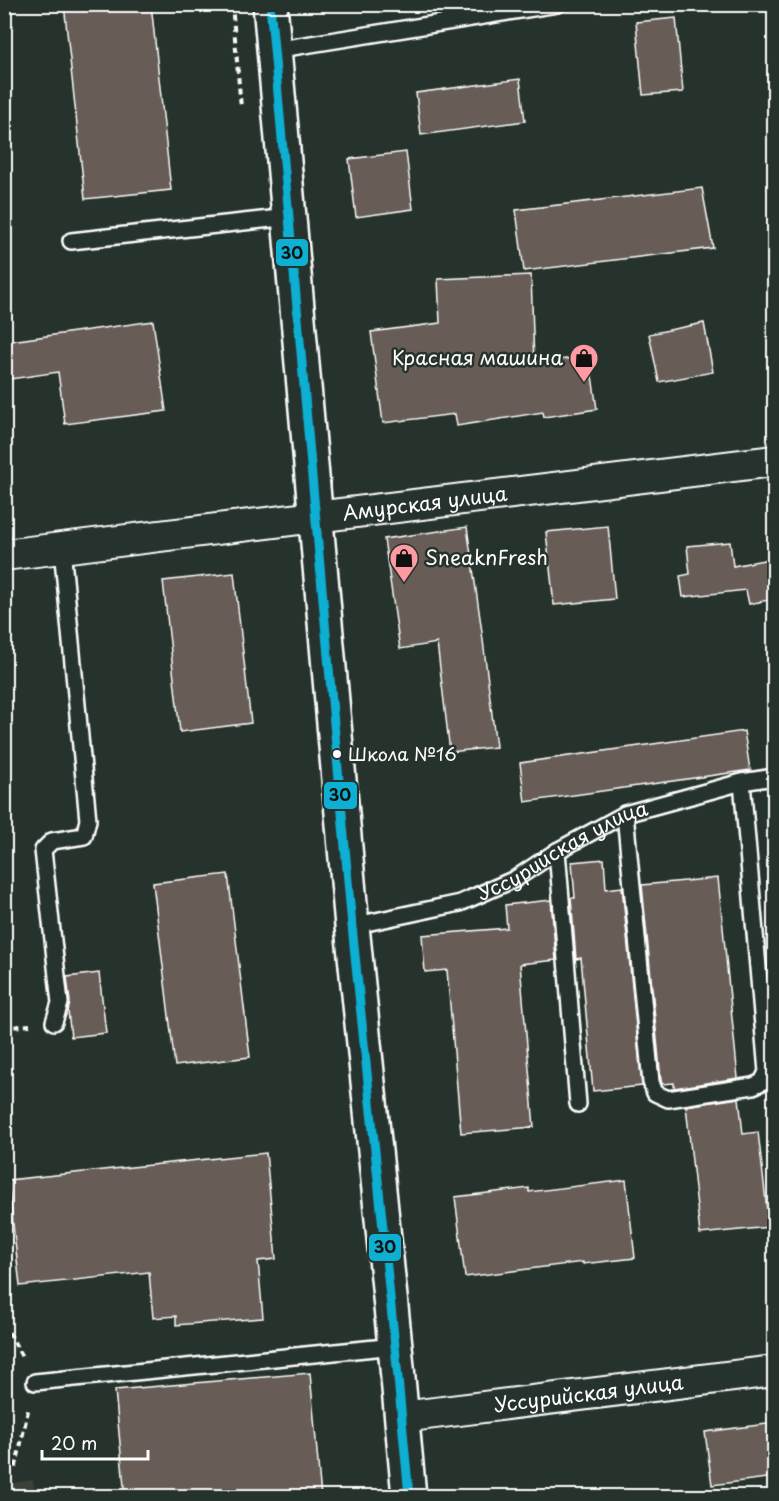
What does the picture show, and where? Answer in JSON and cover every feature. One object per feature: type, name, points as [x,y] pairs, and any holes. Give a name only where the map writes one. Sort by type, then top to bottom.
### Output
[{"type":"main road","points":[[270,4],[352,926],[396,1346],[409,1497]]},
{"type":"street","name":"Амурская улица","points":[[4,555],[774,461]]},
{"type":"street","name":"Уссурийская улица","points":[[402,1417],[774,1371]]},
{"type":"lane","points":[[274,50],[558,4]]},
{"type":"lane","points":[[71,241],[289,217]]},
{"type":"lane","points":[[54,1022],[60,1003],[43,850],[52,841],[84,837],[88,820],[62,548]]},
{"type":"lane","name":"Уссурийская улица","points":[[352,926],[460,903],[515,879],[557,851],[625,813],[742,782],[774,777]]},
{"type":"lane","points":[[625,813],[651,1082],[655,1093],[668,1099],[753,1086],[762,1082],[767,1072],[742,782]]},
{"type":"lane","points":[[557,851],[578,1104]]},
{"type":"lane","points":[[35,1382],[396,1346]]},
{"type":"path","points":[[4,1323],[35,1382],[16,1466],[4,1467]]},
{"type":"shaded area","points":[[33,1480],[35,1496],[5,1496],[5,1484]]},
{"type":"building","points":[[64,4],[151,4],[171,190],[85,199]]},
{"type":"building","points":[[676,18],[683,92],[643,95],[636,22]]},
{"type":"building","points":[[520,79],[525,121],[421,135],[416,93]]},
{"type":"building","points":[[406,152],[413,209],[356,217],[349,159]]},
{"type":"building","points":[[702,188],[713,248],[524,271],[516,210]]},
{"type":"building","points":[[531,275],[534,363],[589,356],[597,409],[544,417],[543,412],[457,426],[455,414],[383,423],[371,332],[440,323],[438,279]]},
{"type":"building","points":[[153,321],[166,411],[65,424],[58,372],[4,380],[4,342]]},
{"type":"building","points":[[704,323],[713,372],[659,382],[649,334]]},
{"type":"building","points":[[608,526],[615,599],[554,605],[546,532]]},
{"type":"building","points":[[467,527],[496,747],[450,752],[437,643],[400,649],[384,539]]},
{"type":"building","points":[[730,542],[733,566],[774,558],[774,599],[749,604],[746,590],[683,597],[680,576],[690,574],[687,546]]},
{"type":"building","points":[[234,573],[251,723],[180,732],[163,581]]},
{"type":"building","points":[[744,731],[750,770],[525,802],[520,763]]},
{"type":"building","points":[[604,859],[606,889],[622,887],[642,1086],[593,1091],[581,958],[576,959],[571,898],[575,898],[572,862]]},
{"type":"building","points":[[228,874],[250,1057],[175,1066],[153,883]]},
{"type":"building","points":[[718,878],[738,1078],[674,1088],[674,1083],[662,1084],[661,1080],[642,885]]},
{"type":"building","points":[[551,900],[556,960],[520,964],[534,1127],[461,1133],[447,970],[425,972],[422,935],[507,928],[505,905]]},
{"type":"building","points":[[99,973],[106,1033],[71,1037],[67,977]]},
{"type":"building","points":[[739,1098],[743,1134],[758,1132],[769,1227],[700,1234],[686,1106]]},
{"type":"building","points":[[266,1153],[276,1259],[258,1261],[263,1318],[176,1325],[176,1316],[153,1318],[149,1272],[20,1286],[8,1180]]},
{"type":"building","points":[[626,1180],[635,1258],[583,1264],[583,1262],[465,1277],[455,1197],[529,1188],[529,1192]]},
{"type":"building","points":[[310,1373],[321,1497],[125,1497],[115,1390]]},
{"type":"building","points":[[774,1423],[774,1477],[712,1485],[705,1432]]},
{"type":"transit line","name":"30","points":[[270,4],[352,926],[409,1496]]},
{"type":"place","name":"Красная машина","points":[[584,384]]},
{"type":"place","name":"SneaknFresh","points":[[404,584]]},
{"type":"place","name":"Школа №16","points":[[337,754]]}]
